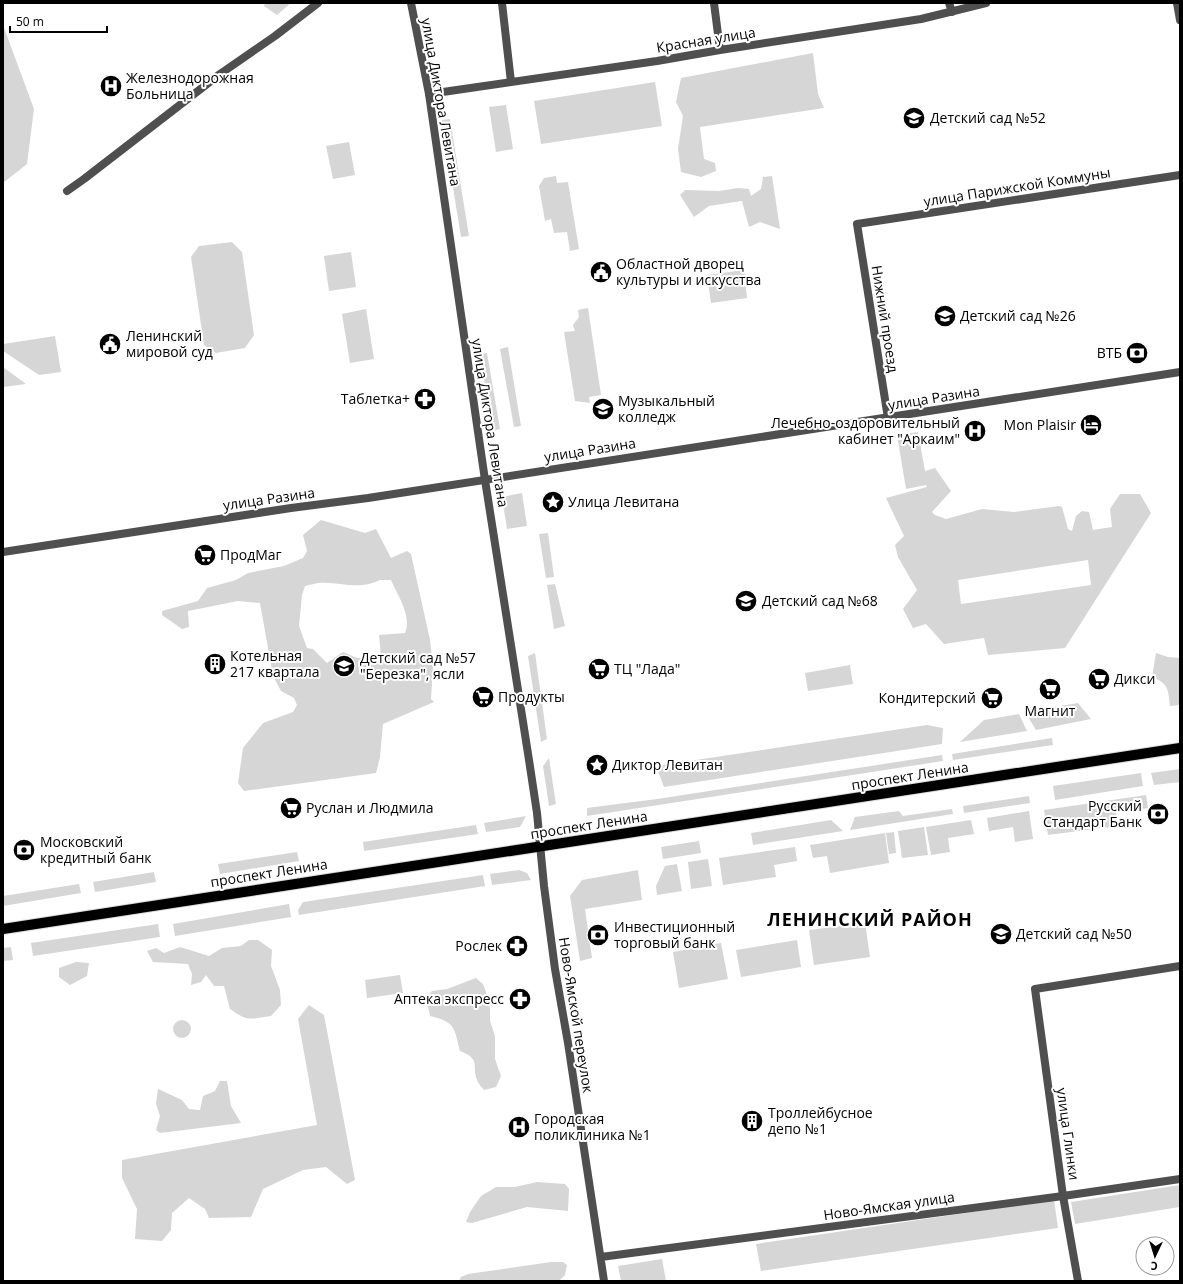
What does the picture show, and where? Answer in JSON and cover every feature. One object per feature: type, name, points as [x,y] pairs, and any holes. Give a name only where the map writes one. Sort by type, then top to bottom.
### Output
[{"type":"main road","name":"проспект Ленина","points":[[3,928],[1180,748]]},
{"type":"street","points":[[66,191],[84,179],[220,74],[275,36],[318,3]]},
{"type":"street","name":"улица Диктора Левитана","points":[[411,3],[429,94],[485,480],[536,807],[540,847]]},
{"type":"street","points":[[502,3],[511,82]]},
{"type":"street","points":[[714,3],[720,50]]},
{"type":"street","points":[[949,3],[952,12]]},
{"type":"street","name":"Красная улица","points":[[429,94],[657,61],[720,50],[921,20],[986,3]]},
{"type":"street","points":[[1177,3],[1180,20]]},
{"type":"street","name":"улица Парижской Коммуны","points":[[857,224],[1180,175]]},
{"type":"street","name":"Нижний проезд","points":[[857,224],[888,418]]},
{"type":"street","name":"улица Разина","points":[[3,552],[291,508],[335,503],[1180,372]]},
{"type":"street","name":"Ново-Ямской переулок","points":[[540,847],[555,969],[568,1043],[604,1281]]},
{"type":"street","name":"улица Глинки","points":[[1078,1281],[1063,1196],[1035,989],[1180,966]]},
{"type":"street","name":"Ново-Ямская улица","points":[[601,1257],[1063,1196],[1180,1179]]},
{"type":"shaded area","points":[[265,3],[291,3],[277,15],[264,6]]},
{"type":"shaded area","points":[[3,25],[34,109],[27,164],[3,183]]},
{"type":"shaded area","points":[[813,53],[818,94],[824,108],[700,127],[704,159],[715,163],[716,171],[701,177],[681,172],[678,149],[683,116],[676,102],[681,78]]},
{"type":"shaded area","points":[[655,82],[662,126],[541,144],[534,101]]},
{"type":"shaded area","points":[[506,105],[513,149],[496,152],[489,107]]},
{"type":"shaded area","points":[[450,119],[469,236],[461,237],[442,120]]},
{"type":"shaded area","points":[[349,142],[355,175],[333,179],[326,146]]},
{"type":"shaded area","points":[[556,176],[557,183],[568,182],[579,249],[570,251],[567,232],[554,233],[551,219],[545,221],[539,186],[544,178]]},
{"type":"shaded area","points":[[772,176],[780,229],[760,222],[749,227],[742,201],[709,206],[694,217],[680,195],[685,190],[719,191],[738,188],[749,189],[751,196],[761,189],[763,177]]},
{"type":"shaded area","points":[[232,242],[242,252],[254,335],[245,348],[216,353],[204,345],[191,257],[199,246]]},
{"type":"shaded area","points":[[351,252],[356,287],[329,291],[324,256]]},
{"type":"shaded area","points":[[744,270],[747,298],[711,303],[707,275]]},
{"type":"shaded area","points":[[588,308],[601,395],[589,397],[590,403],[575,401],[564,332],[575,331],[573,325],[579,317],[578,310]]},
{"type":"shaded area","points":[[366,309],[374,359],[350,363],[342,314]]},
{"type":"shaded area","points":[[55,336],[61,372],[39,375],[3,351],[3,344]]},
{"type":"shaded area","points":[[508,347],[521,426],[514,427],[500,349]]},
{"type":"shaded area","points":[[487,353],[500,429],[492,431],[480,354]]},
{"type":"shaded area","points":[[3,367],[26,384],[3,387]]},
{"type":"shaded area","points":[[918,432],[925,471],[935,468],[951,491],[932,512],[935,515],[946,519],[982,509],[1014,512],[1059,506],[1062,507],[1068,529],[1072,531],[1076,516],[1082,511],[1089,512],[1093,530],[1112,527],[1110,509],[1120,494],[1140,494],[1151,513],[1065,648],[988,655],[984,638],[944,644],[926,624],[913,628],[903,609],[917,590],[898,557],[895,545],[904,536],[886,498],[927,487],[926,485],[906,489],[897,435]],"holes":[[[1088,560],[1091,585],[961,604],[958,580]]]},
{"type":"shaded area","points":[[522,493],[527,526],[507,529],[502,497]]},
{"type":"shaded area","points":[[321,520],[365,533],[376,529],[391,558],[407,551],[411,554],[430,640],[433,666],[431,699],[434,702],[383,724],[380,757],[376,773],[244,791],[238,783],[243,748],[263,723],[293,712],[297,705],[294,698],[281,691],[273,676],[260,603],[238,601],[188,611],[189,627],[182,629],[162,615],[162,611],[198,601],[207,588],[236,580],[248,573],[284,566],[303,558],[307,551],[303,535]],"holes":[[[380,580],[391,580],[403,606],[407,626],[405,633],[379,635],[381,658],[357,658],[343,652],[327,663],[313,649],[307,648],[299,626],[302,595],[305,586],[318,583],[364,585]]]},
{"type":"shaded area","points":[[548,533],[554,577],[546,578],[539,534]]},
{"type":"shaded area","points":[[555,584],[565,626],[554,629],[547,585]]},
{"type":"shaded area","points":[[535,653],[547,739],[541,742],[528,656]]},
{"type":"shaded area","points":[[1156,653],[1168,657],[1180,658],[1180,705],[1170,706],[1167,688],[1162,682],[1152,677]]},
{"type":"shaded area","points":[[850,665],[853,684],[808,691],[805,673]]},
{"type":"shaded area","points":[[1078,703],[1091,719],[1036,730],[1025,712]]},
{"type":"shaded area","points":[[1019,714],[1027,731],[960,742],[984,720]]},
{"type":"shaded area","points":[[927,725],[943,728],[942,744],[664,787],[656,766]]},
{"type":"shaded area","points":[[1052,738],[1053,745],[953,760],[952,754]]},
{"type":"shaded area","points":[[942,755],[943,761],[587,816],[587,808],[657,799]]},
{"type":"shaded area","points":[[549,758],[556,804],[549,806],[543,766]]},
{"type":"shaded area","points":[[1180,769],[1180,782],[1154,785],[1151,773]]},
{"type":"shaded area","points":[[1141,773],[1143,786],[1055,800],[1053,786]]},
{"type":"shaded area","points":[[1146,795],[1148,808],[1116,813],[1118,826],[1048,835],[1044,810]]},
{"type":"shaded area","points":[[1029,796],[1030,803],[964,813],[963,806]]},
{"type":"shaded area","points":[[952,809],[953,814],[850,830],[855,817],[899,811],[903,816]]},
{"type":"shaded area","points":[[1029,811],[1033,839],[1015,842],[1013,827],[989,831],[987,818]]},
{"type":"shaded area","points":[[526,816],[520,827],[486,832],[484,823]]},
{"type":"shaded area","points":[[831,820],[843,831],[753,845],[751,833]]},
{"type":"shaded area","points":[[971,820],[974,834],[948,838],[950,852],[931,855],[926,827]]},
{"type":"shaded area","points":[[476,825],[478,834],[364,851],[363,842]]},
{"type":"shaded area","points":[[924,827],[928,855],[902,858],[898,831]]},
{"type":"shaded area","points":[[894,832],[896,853],[889,854],[886,833]]},
{"type":"shaded area","points":[[885,833],[889,863],[830,873],[827,856],[813,858],[810,845]]},
{"type":"shaded area","points":[[699,841],[701,853],[663,859],[661,847]]},
{"type":"shaded area","points":[[795,847],[797,861],[774,865],[776,877],[723,885],[719,858]]},
{"type":"shaded area","points":[[297,852],[299,861],[220,874],[218,864]]},
{"type":"shaded area","points":[[708,859],[712,886],[691,889],[688,862]]},
{"type":"shaded area","points":[[677,864],[682,891],[657,895],[656,886],[665,866]]},
{"type":"shaded area","points":[[519,870],[527,873],[531,880],[492,885],[490,874]]},
{"type":"shaded area","points":[[638,870],[642,900],[585,909],[592,958],[580,961],[570,896],[582,880]]},
{"type":"shaded area","points":[[154,872],[156,882],[95,892],[93,882]]},
{"type":"shaded area","points":[[483,875],[485,886],[299,915],[298,910],[303,902]]},
{"type":"shaded area","points":[[79,884],[81,893],[3,906],[3,896]]},
{"type":"shaded area","points":[[289,904],[291,917],[175,936],[173,924]]},
{"type":"shaded area","points":[[865,923],[870,957],[814,965],[809,930]]},
{"type":"shaded area","points":[[158,924],[160,937],[33,956],[31,943]]},
{"type":"shaded area","points":[[249,940],[258,940],[272,950],[271,966],[280,990],[281,1005],[271,1016],[254,1019],[241,1016],[230,1009],[224,986],[214,986],[206,975],[201,982],[191,985],[192,974],[188,964],[153,962],[147,951],[156,948],[164,953],[180,947],[209,956],[222,948],[241,946]]},
{"type":"shaded area","points":[[797,940],[801,967],[741,977],[736,950]]},
{"type":"shaded area","points":[[721,943],[728,979],[679,988],[673,952]]},
{"type":"shaded area","points":[[11,947],[13,960],[3,961],[3,948]]},
{"type":"shaded area","points":[[76,962],[89,963],[87,976],[70,985],[59,977],[59,968]]},
{"type":"shaded area","points":[[400,975],[403,993],[367,998],[365,980]]},
{"type":"shaded area","points":[[476,978],[483,984],[486,992],[490,1009],[490,1021],[495,1036],[495,1059],[501,1076],[496,1087],[484,1090],[478,1083],[474,1061],[467,1054],[460,1051],[455,1031],[452,1027],[439,1018],[430,1016],[426,997],[432,991],[447,989]]},
{"type":"shaded area","points":[[309,1005],[324,1015],[355,1180],[347,1184],[326,1167],[303,1170],[263,1189],[251,1217],[209,1218],[205,1209],[189,1198],[172,1213],[171,1230],[162,1241],[135,1239],[137,1209],[122,1178],[122,1160],[317,1125],[298,1019]]},
{"type":"shaded area","points":[[182,1020],[188,1023],[191,1029],[188,1035],[182,1038],[176,1035],[173,1029],[176,1023]]},
{"type":"shaded area","points":[[220,1081],[227,1081],[231,1106],[241,1123],[160,1133],[156,1130],[160,1116],[156,1104],[158,1089],[182,1100],[189,1109],[200,1110],[203,1096],[215,1091]]},
{"type":"shaded area","points":[[537,1182],[565,1184],[569,1189],[568,1211],[527,1207],[472,1223],[466,1222],[470,1212],[481,1196],[496,1187],[515,1187]]},
{"type":"shaded area","points":[[1180,1185],[1180,1207],[1075,1224],[1071,1202]]},
{"type":"shaded area","points":[[1054,1200],[1058,1228],[761,1271],[756,1244]]},
{"type":"shaded area","points":[[662,1259],[666,1281],[621,1281],[618,1266]]},
{"type":"shaded area","points":[[551,1262],[563,1262],[567,1265],[565,1275],[560,1280],[459,1281],[461,1277],[468,1274]]},
{"type":"place","name":"Железнодорожная Больница","points":[[111,86]]},
{"type":"place","name":"Детский сад №52","points":[[914,118]]},
{"type":"place","name":"Областной дворец культуры и искусства","points":[[601,272]]},
{"type":"place","name":"Детский сад №26","points":[[945,316]]},
{"type":"place","name":"Ленинский мировой суд","points":[[110,344]]},
{"type":"place","name":"ВТБ","points":[[1137,353]]},
{"type":"place","name":"Таблетка+","points":[[425,399]]},
{"type":"place","name":"Музыкальный колледж","points":[[603,409]]},
{"type":"place","name":"Mon Plaisir","points":[[1091,425]]},
{"type":"place","name":"Лечебно-оздоровительный кабинет \"Аркаим\"","points":[[975,431]]},
{"type":"place","name":"Улица Левитана","points":[[553,502]]},
{"type":"place","name":"ПродМаг","points":[[205,555]]},
{"type":"place","name":"Детский сад №68","points":[[746,601]]},
{"type":"place","name":"Котельная 217 квартала","points":[[215,664]]},
{"type":"place","name":"Детский сад №57 \"Березка\", ясли","points":[[344,666]]},
{"type":"place","name":"ТЦ \"Лада\"","points":[[599,669]]},
{"type":"place","name":"Дикси","points":[[1099,679]]},
{"type":"place","name":"Магнит","points":[[1050,689]]},
{"type":"place","name":"Продукты","points":[[483,697]]},
{"type":"place","name":"Кондитерский","points":[[992,698]]},
{"type":"place","name":"Диктор Левитан","points":[[597,765]]},
{"type":"place","name":"Руслан и Людмила","points":[[291,808]]},
{"type":"place","name":"Русский Стандарт Банк","points":[[1158,814]]},
{"type":"place","name":"Московский кредитный банк","points":[[24,850]]},
{"type":"place","name":"Детский сад №50","points":[[1001,934]]},
{"type":"place","name":"Инвестиционный торговый банк","points":[[598,935]]},
{"type":"place","name":"Рослек","points":[[517,946]]},
{"type":"place","name":"Аптека экспресс","points":[[520,999]]},
{"type":"place","name":"Троллейбусное депо №1","points":[[752,1121]]},
{"type":"place","name":"Городская поликлиника №1","points":[[519,1127]]},
{"type":"district","name":"ЛЕНИНСКИЙ РАЙОН","points":[[870,920]]}]
